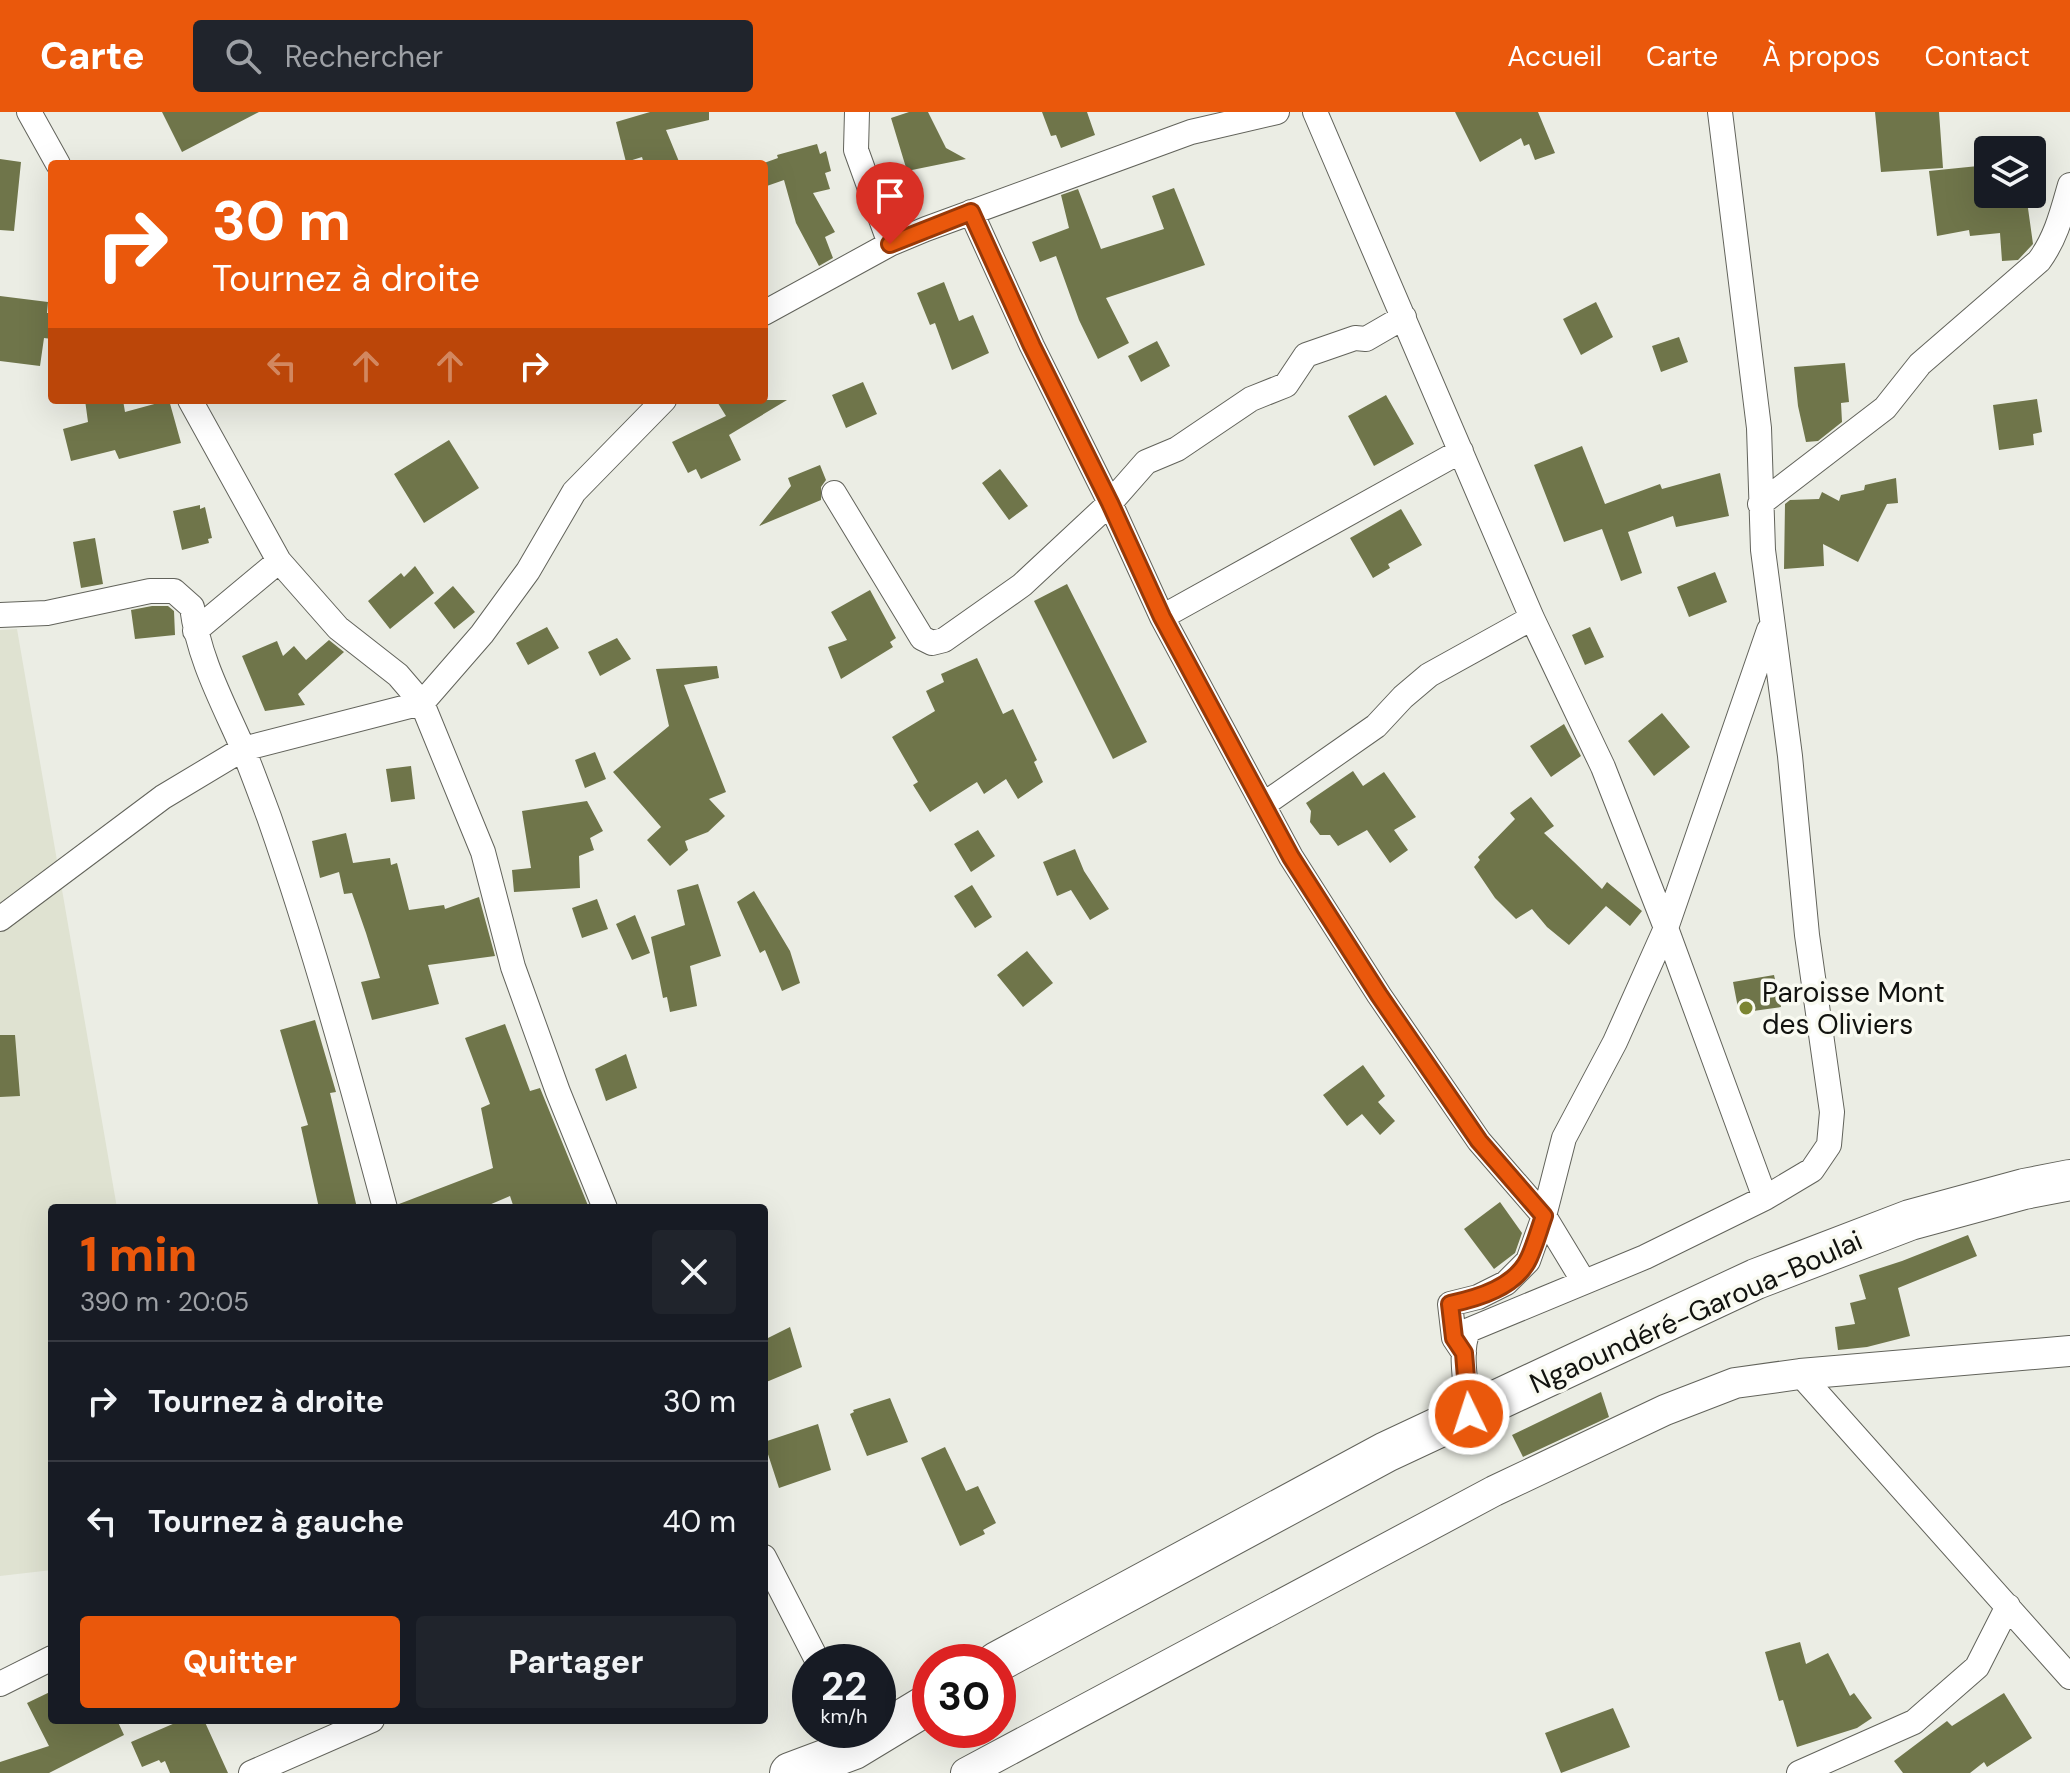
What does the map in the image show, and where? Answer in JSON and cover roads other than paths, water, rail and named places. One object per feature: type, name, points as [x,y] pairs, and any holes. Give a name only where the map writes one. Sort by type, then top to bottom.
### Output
[{"type":"highway","name":"Ngaoundéré-Garoua-Boulai","points":[[1016,1652],[1386,1452],[1756,1279],[1910,1220],[2024,1189],[2070,1180]]},
{"type":"highway","points":[[790,1773],[836,1748]]},
{"type":"street","points":[[29,112],[56,160]]},
{"type":"street","points":[[857,112],[856,150],[890,244]]},
{"type":"street","points":[[768,311],[890,244],[971,212],[1191,132],[1277,112]]},
{"type":"street","points":[[1315,112],[1532,618],[1603,767],[1765,1198]]},
{"type":"street","points":[[1469,1414],[1464,1353],[1465,1337],[1469,1330],[1645,1257],[1765,1198],[1812,1170],[1829,1145],[1832,1112],[1807,935],[1790,756],[1771,623],[1760,504],[1759,428],[1720,112]]},
{"type":"street","points":[[1760,504],[1885,408],[1920,364],[2039,261],[2064,223],[2070,185]]},
{"type":"street","points":[[971,212],[1162,617],[1291,857],[1379,995],[1479,1141],[1544,1216],[1584,1282]]},
{"type":"street","points":[[834,493],[922,638],[932,643],[944,640],[1022,585],[1110,503],[1146,462],[1177,449],[1251,399],[1286,385],[1306,355],[1355,338],[1366,339],[1404,317]]},
{"type":"street","points":[[192,404],[279,561],[338,628],[398,675],[422,703],[483,852],[518,981],[603,1204]]},
{"type":"street","points":[[0,919],[163,797],[243,749],[422,703],[482,634],[528,571],[574,492],[660,404]]},
{"type":"street","points":[[1162,617],[1461,451]]},
{"type":"street","points":[[195,631],[279,561]]},
{"type":"street","points":[[0,615],[47,613],[150,591],[174,591],[192,607],[195,631],[209,673],[269,818],[337,1029],[384,1204]]},
{"type":"street","points":[[1263,805],[1376,726],[1429,675],[1532,618]]},
{"type":"street","points":[[1464,1353],[1454,1338],[1450,1304],[1478,1297],[1506,1283],[1528,1261],[1544,1216],[1564,1138],[1615,1042],[1666,928],[1771,623]]},
{"type":"street","points":[[966,1773],[1494,1491],[1665,1410],[1735,1383],[1800,1374],[2070,1351]]},
{"type":"street","points":[[1800,1374],[2070,1677]]},
{"type":"street","points":[[768,1565],[809,1644]]},
{"type":"street","points":[[1799,1773],[1914,1722],[1977,1667],[2008,1606]]},
{"type":"street","points":[[0,1684],[48,1660]]},
{"type":"street","points":[[251,1773],[363,1724]]},
{"type":"place","name":"Paroisse Mont des Oliviers","points":[[1746,1008]]}]
